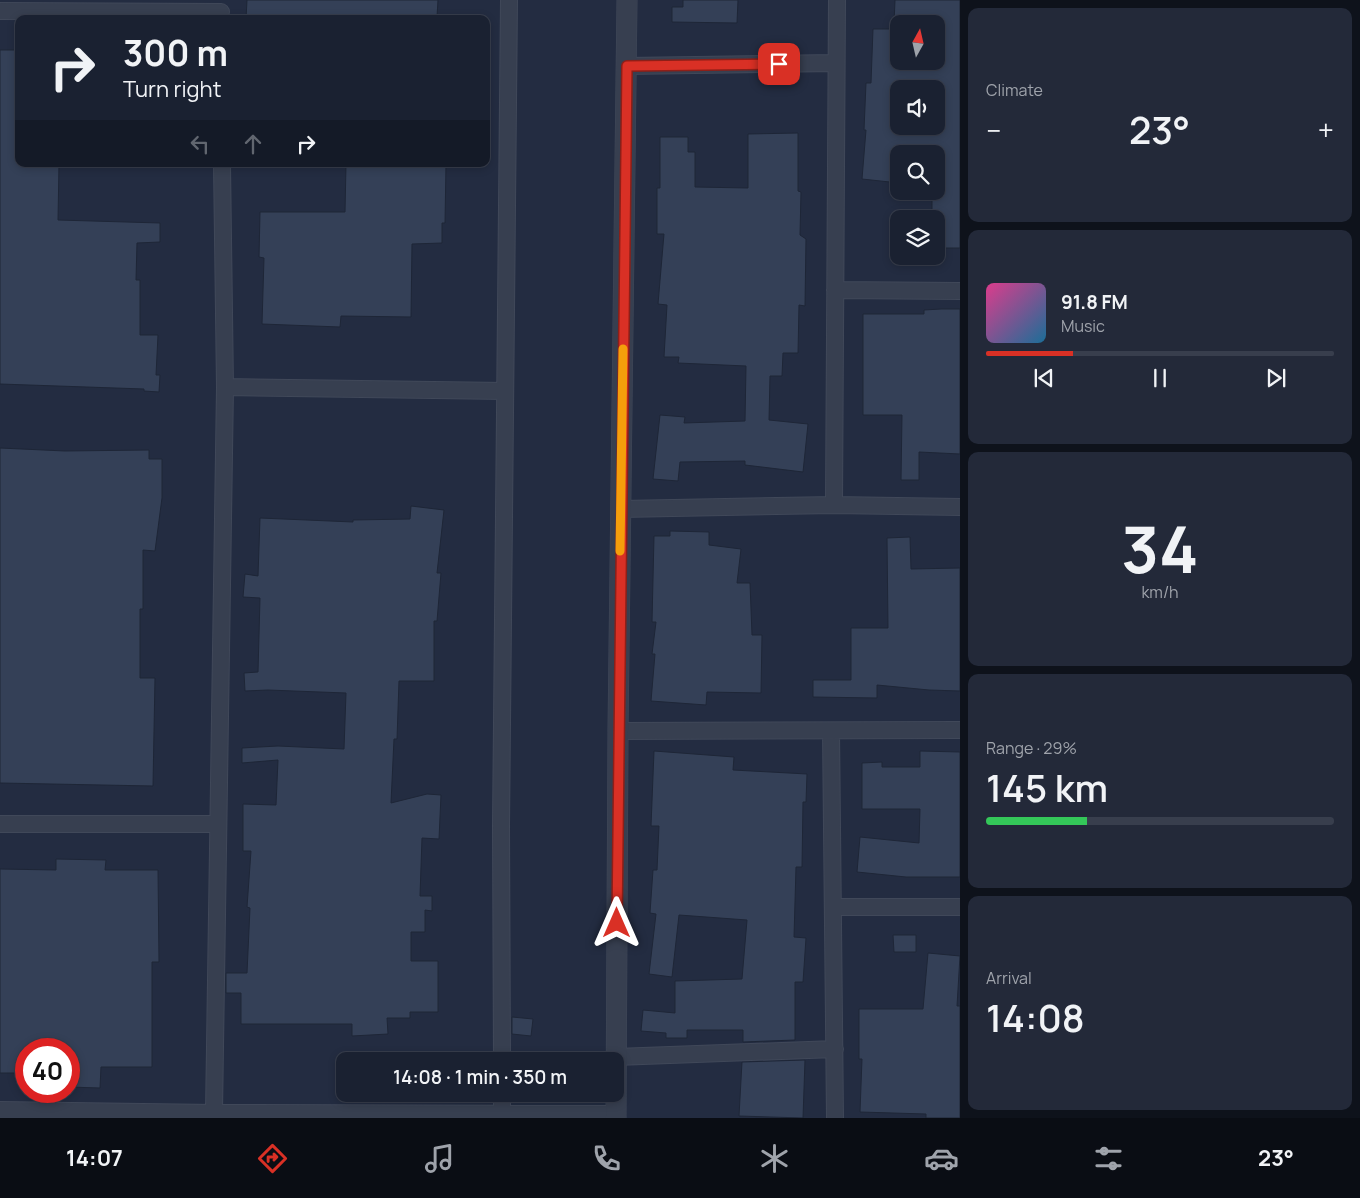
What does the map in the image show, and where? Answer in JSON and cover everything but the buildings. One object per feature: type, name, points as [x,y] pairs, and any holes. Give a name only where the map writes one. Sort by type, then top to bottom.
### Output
[{"type":"street","points":[[502,1052],[501,826],[509,0]]},
{"type":"street","points":[[616,1052],[627,0]]},
{"type":"street","points":[[834,505],[837,0]]},
{"type":"street","points":[[0,11],[221,10]]},
{"type":"street","points":[[627,66],[836,63]]},
{"type":"street","points":[[214,1113],[225,387],[222,167]]},
{"type":"street","points":[[835,290],[960,291]]},
{"type":"street","points":[[225,387],[505,392]]},
{"type":"street","points":[[621,509],[834,505],[960,507]]},
{"type":"street","points":[[618,731],[960,730]]},
{"type":"street","points":[[831,731],[835,1118]]},
{"type":"street","points":[[0,824],[218,824]]},
{"type":"street","points":[[833,907],[960,907]]},
{"type":"street","points":[[624,1057],[835,1049]]},
{"type":"street","points":[[502,1102],[502,1116]]},
{"type":"street","points":[[0,1110],[616,1116],[616,1102]]},
{"type":"slow traffic","points":[[620,551],[623,349]]},
{"type":"route","points":[[617,923],[627,66],[779,64]]}]
